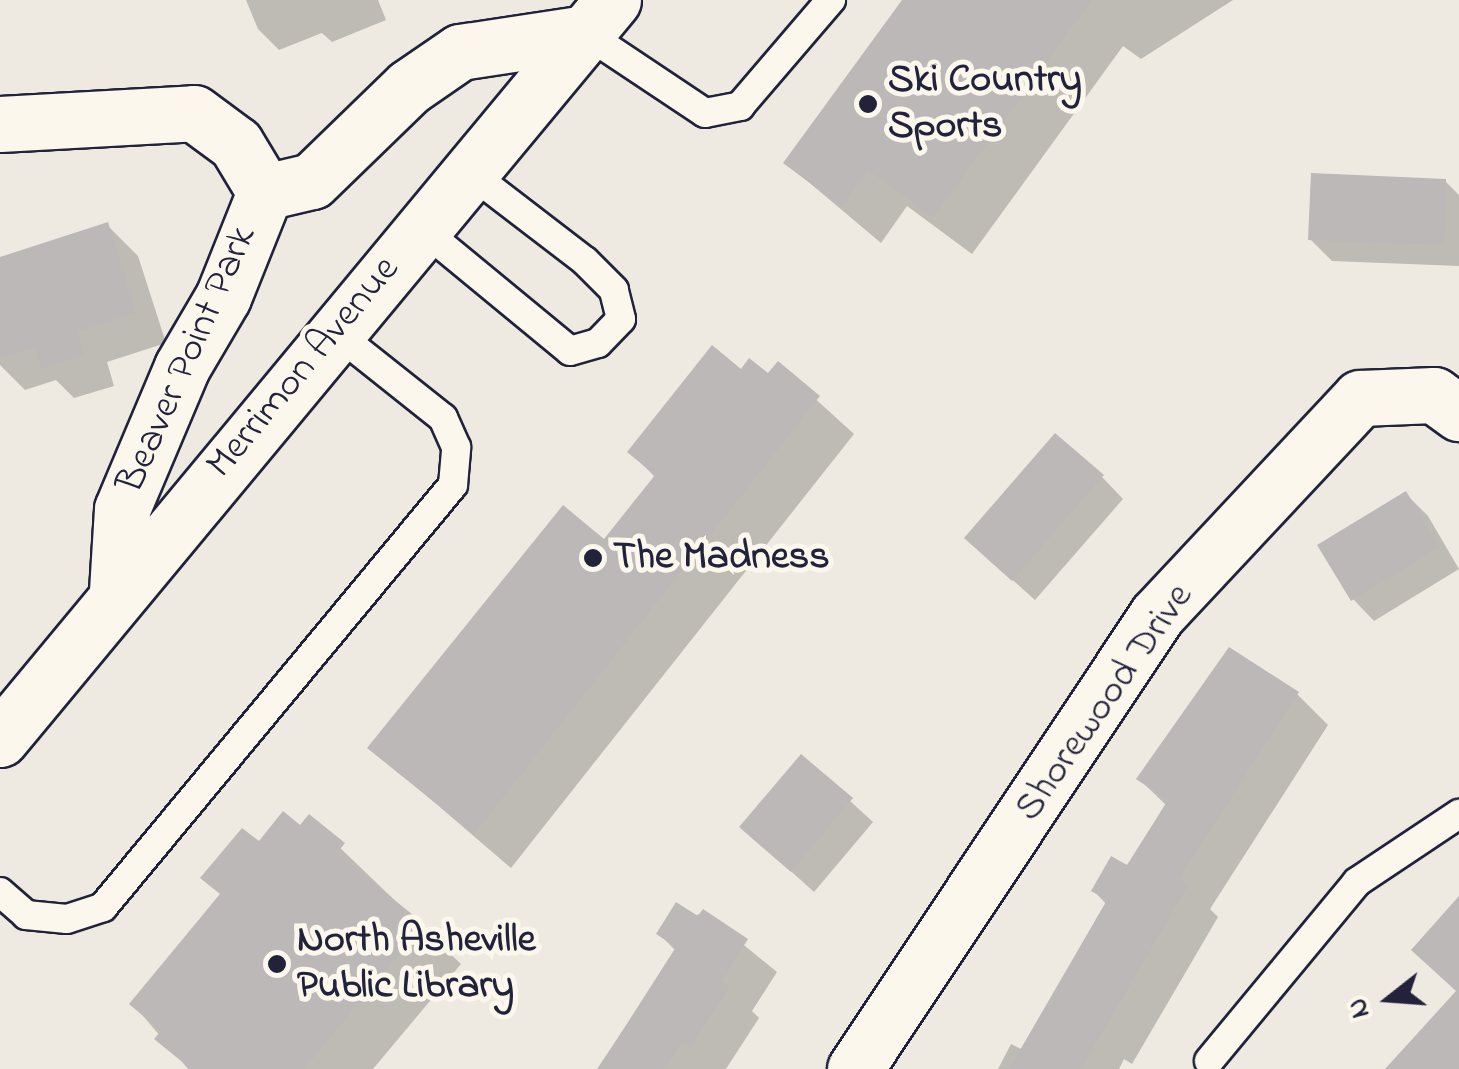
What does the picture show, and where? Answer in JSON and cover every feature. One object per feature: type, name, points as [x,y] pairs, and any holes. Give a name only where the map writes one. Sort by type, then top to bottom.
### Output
[{"type":"street","name":"Merrimon Avenue","points":[[0,739],[117,591],[599,17]]},
{"type":"street","name":"Beaver Point Park","points":[[265,192],[312,182],[409,86],[460,52],[599,17]]},
{"type":"street","name":"Beaver Point Park","points":[[0,124],[194,113],[236,144],[265,192]]},
{"type":"street","name":"Beaver Point Park","points":[[117,591],[122,509],[182,366],[223,297],[265,192]]},
{"type":"street","name":"Shorewood Drive","points":[[855,1069],[1157,615],[1360,398],[1434,395],[1459,413]]},
{"type":"lane","points":[[599,17],[705,113],[740,106],[831,0]]},
{"type":"lane","points":[[422,228],[570,351],[598,343],[621,319],[614,290],[585,261],[469,172]]},
{"type":"lane","points":[[0,892],[26,915],[67,919],[103,907],[453,485],[456,447],[443,418],[335,332]]},
{"type":"lane","points":[[1208,1061],[1357,882],[1459,814]]},
{"type":"building","points":[[902,0],[1092,0],[933,218],[868,170],[842,207],[783,163]]},
{"type":"building","points":[[1311,173],[1446,179],[1444,245],[1308,240]]},
{"type":"building","points":[[108,222],[136,313],[77,331],[85,355],[41,369],[35,347],[0,358],[0,257]]},
{"type":"building","points":[[712,345],[741,369],[749,358],[768,373],[778,361],[820,396],[474,834],[367,748],[563,505],[604,539],[655,475],[627,452]]},
{"type":"building","points":[[1055,433],[1104,475],[1012,581],[964,538]]},
{"type":"building","points":[[1406,491],[1440,547],[1351,601],[1317,545]]},
{"type":"building","points":[[1229,647],[1299,692],[1179,879],[1189,884],[1081,1069],[1009,1069],[1107,900],[1091,891],[1111,856],[1127,865],[1168,800],[1136,779]]},
{"type":"building","points":[[801,754],[853,798],[791,872],[739,827]]},
{"type":"building","name":"North Asheville Public Library","points":[[283,811],[300,825],[309,814],[345,843],[337,853],[424,924],[304,1069],[191,1069],[154,1039],[161,1031],[129,1004],[220,894],[200,878],[242,828],[259,841]]},
{"type":"building","points":[[1459,896],[1459,1069],[1385,1069],[1456,991],[1411,950]]},
{"type":"building","points":[[676,902],[698,916],[703,909],[748,939],[722,981],[730,986],[690,1048],[682,1043],[665,1069],[598,1069],[676,947],[656,934]]},
{"type":"place","name":"Ski Country Sports","points":[[868,104]]},
{"type":"place","name":"The Madness","points":[[593,558]]},
{"type":"place","name":"North Asheville Public Library","points":[[277,964]]}]
